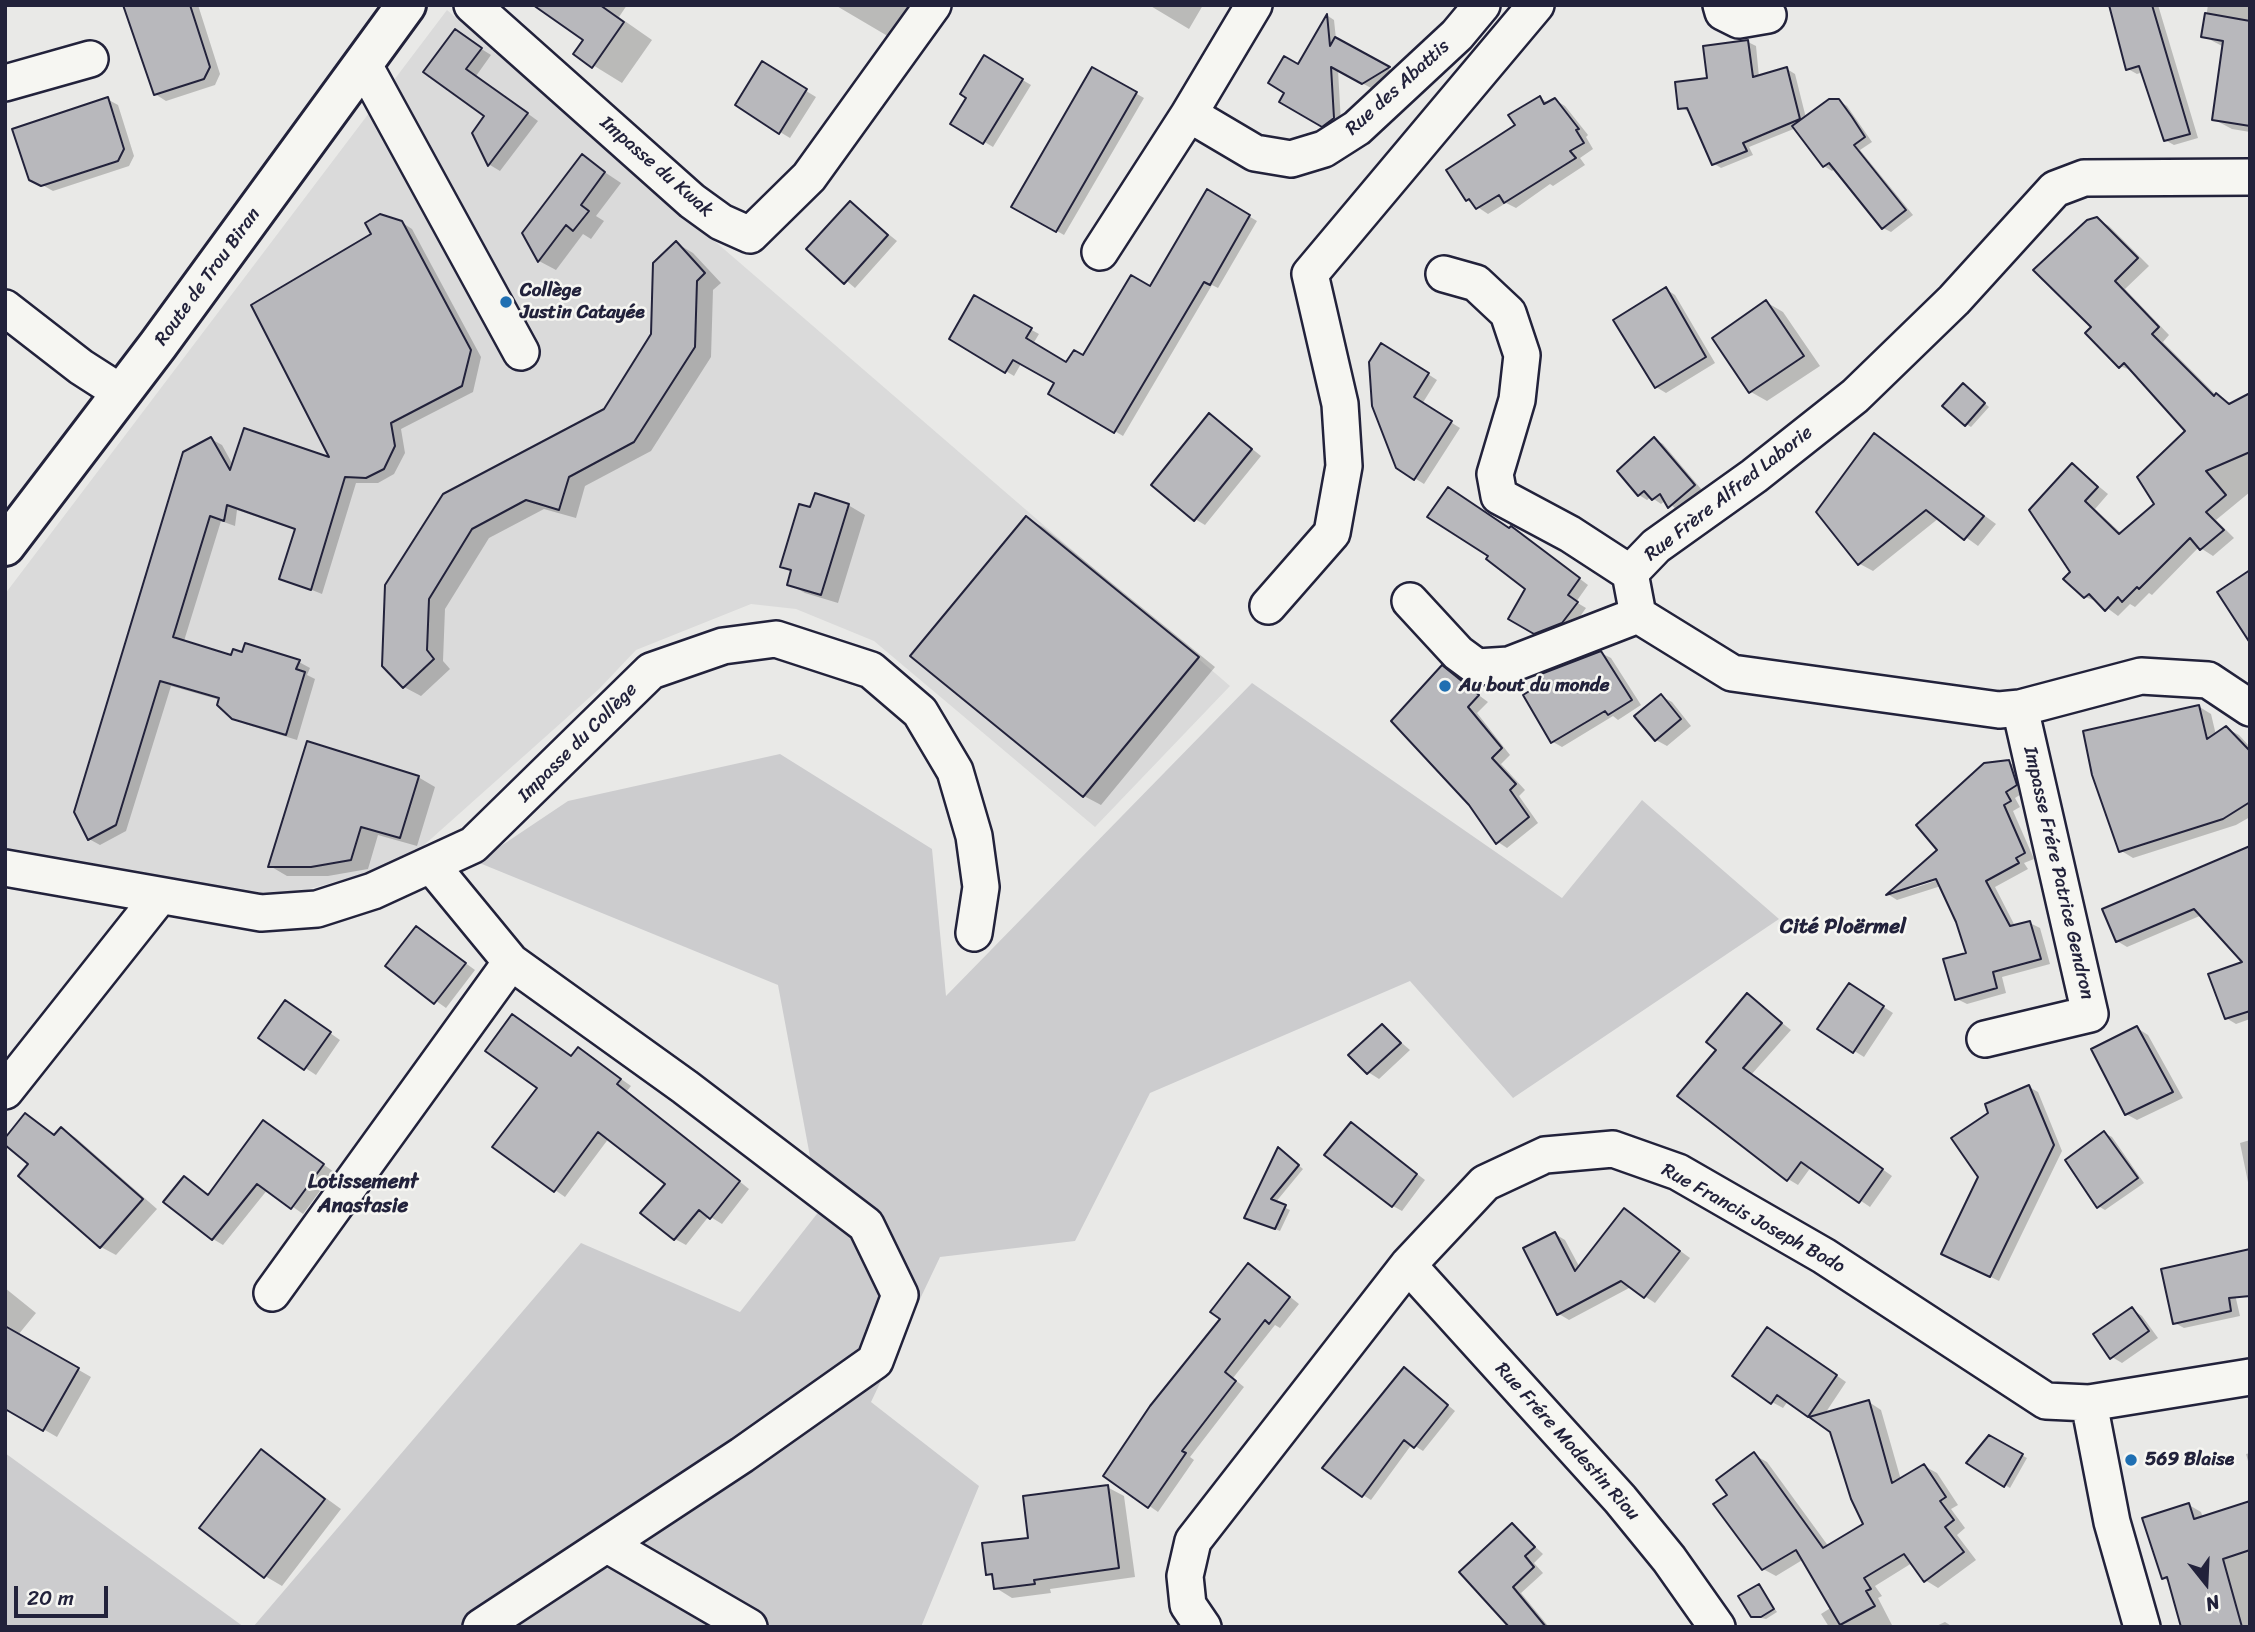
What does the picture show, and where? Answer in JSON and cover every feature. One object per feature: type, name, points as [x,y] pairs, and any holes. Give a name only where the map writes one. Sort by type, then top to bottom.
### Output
[{"type":"main road","name":"Route de Trou Biran","points":[[5,546],[406,5]]},
{"type":"street","name":"Impasse du Kwak","points":[[472,5],[692,201],[721,222],[750,235],[809,177],[933,5]]},
{"type":"street","points":[[1100,252],[1189,114],[1254,5]]},
{"type":"street","name":"Rue des Abattis","points":[[1189,114],[1255,153],[1292,159],[1324,149],[1357,128],[1457,35],[1482,5]]},
{"type":"street","points":[[1268,606],[1332,533],[1344,466],[1340,404],[1310,274],[1536,5]]},
{"type":"street","points":[[1721,5],[1723,12],[1739,20],[1768,15]]},
{"type":"street","points":[[6,83],[90,59]]},
{"type":"street","points":[[364,65],[521,352]]},
{"type":"street","name":"Rue Frère Alfred Laborie","points":[[1638,615],[1630,573],[1656,546],[1754,477],[1854,396],[1954,300],[2055,189],[2084,178],[2250,177]]},
{"type":"street","points":[[1444,274],[1476,283],[1508,313],[1522,355],[1517,400],[1495,474],[1499,496],[1570,534],[1630,573]]},
{"type":"street","points":[[5,308],[81,367],[120,392]]},
{"type":"street","points":[[1410,601],[1458,653],[1477,667],[1508,665],[1638,615],[1732,673],[1999,710],[2020,708],[2141,676],[2208,680],[2250,708]]},
{"type":"street","name":"Impasse du Collège","points":[[5,868],[261,913],[317,909],[373,891],[473,845],[651,671],[723,646],[776,639],[871,670],[920,712],[956,771],[974,836],[981,887],[974,933]]},
{"type":"street","name":"Impasse Frére Patrice Gendron","points":[[1985,1040],[2090,1014],[2020,708]]},
{"type":"street","points":[[432,866],[511,962],[685,1087],[866,1226],[900,1296],[875,1361],[742,1455],[481,1627]]},
{"type":"street","points":[[5,1091],[159,897]]},
{"type":"street","points":[[272,1293],[511,962]]},
{"type":"street","name":"Rue Francis Joseph Bodo","points":[[1203,1627],[1188,1605],[1186,1586],[1193,1541],[1408,1265],[1485,1183],[1545,1155],[1612,1149],[1678,1172],[1824,1256],[2046,1401],[2089,1403],[2250,1377]]},
{"type":"street","name":"Rue Frére Modestin Riou","points":[[1408,1265],[1620,1499],[1669,1559],[1717,1627]]},
{"type":"street","points":[[2089,1403],[2112,1522],[2142,1627]]},
{"type":"street","points":[[608,1545],[749,1627]]},
{"type":"shaded area","name":"Collège Justin Catayée","points":[[447,10],[1230,686],[1095,827],[874,641],[796,609],[751,604],[636,650],[599,689],[404,863],[269,900],[5,851],[5,594]]},
{"type":"shaded area","points":[[1252,683],[1562,898],[1642,800],[1779,919],[1513,1098],[1410,981],[1150,1093],[1075,1241],[940,1257],[871,1402],[979,1486],[921,1627],[253,1627],[581,1243],[740,1312],[820,1210],[778,985],[477,862],[568,801],[780,754],[932,849],[946,996]]},
{"type":"shaded area","points":[[5,1453],[244,1627],[5,1627]]},
{"type":"building","points":[[123,5],[190,5],[210,67],[204,79],[154,95]]},
{"type":"building","points":[[533,5],[600,5],[624,22],[592,68],[573,54],[583,40]]},
{"type":"building","points":[[2109,5],[2152,5],[2190,134],[2164,141],[2139,66],[2126,70]]},
{"type":"building","points":[[2205,13],[2250,21],[2250,126],[2212,120],[2223,41],[2201,37]]},
{"type":"building","points":[[1327,14],[1330,46],[1335,37],[1390,67],[1362,84],[1331,67],[1334,118],[1322,127],[1279,102],[1284,93],[1268,83],[1284,56],[1298,64]]},
{"type":"building","points":[[455,29],[482,48],[466,69],[528,113],[488,166],[472,133],[484,116],[423,72]]},
{"type":"building","points":[[1748,40],[1753,77],[1787,67],[1800,119],[1743,143],[1747,151],[1712,165],[1687,108],[1678,109],[1675,82],[1707,78],[1703,46]]},
{"type":"building","points":[[984,55],[1023,79],[983,144],[950,124],[966,98],[960,94]]},
{"type":"building","points":[[762,61],[807,89],[779,134],[735,105]]},
{"type":"building","points":[[1092,67],[1137,92],[1056,232],[1011,207]]},
{"type":"building","points":[[1540,96],[1544,104],[1555,98],[1579,129],[1576,130],[1584,143],[1570,151],[1576,158],[1504,203],[1499,195],[1476,209],[1469,199],[1466,201],[1446,170],[1515,125],[1508,115]]},
{"type":"building","points":[[108,97],[124,149],[118,161],[41,186],[29,180],[12,129]]},
{"type":"building","points":[[1829,99],[1839,99],[1852,117],[1865,137],[1854,145],[1906,210],[1882,229],[1829,163],[1823,167],[1792,126]]},
{"type":"building","points":[[582,154],[605,172],[581,205],[589,211],[573,231],[566,225],[538,262],[522,233]]},
{"type":"building","points":[[1207,189],[1250,215],[1210,285],[1204,282],[1114,433],[1048,394],[1054,383],[1013,360],[1005,373],[949,339],[974,295],[1032,328],[1026,338],[1066,362],[1074,350],[1083,355],[1131,275],[1150,286]]},
{"type":"building","points":[[850,201],[888,235],[844,284],[806,249]]},
{"type":"building","points":[[380,214],[402,221],[471,350],[462,386],[391,423],[395,446],[384,469],[366,478],[345,477],[311,590],[279,579],[295,529],[227,505],[224,521],[210,516],[173,637],[231,655],[233,649],[242,652],[245,643],[300,660],[296,669],[305,672],[286,735],[232,719],[217,705],[219,698],[160,681],[116,825],[88,840],[74,812],[183,452],[211,437],[230,470],[244,428],[329,457],[251,305],[371,234],[365,223]]},
{"type":"building","points":[[2097,217],[2138,258],[2115,281],[2159,327],[2152,334],[2214,396],[2216,393],[2229,404],[2250,393],[2250,452],[2206,471],[2226,495],[2206,512],[2224,530],[2200,550],[2190,538],[2139,589],[2137,587],[2122,602],[2118,597],[2105,611],[2089,594],[2084,598],[2063,579],[2070,572],[2029,510],[2072,463],[2098,487],[2085,501],[2119,534],[2154,504],[2137,477],[2185,431],[2124,363],[2119,368],[2085,333],[2091,327],[2033,270],[2087,220]]},
{"type":"building","points":[[676,241],[705,273],[697,281],[695,347],[634,442],[569,477],[559,510],[526,500],[472,529],[429,599],[427,650],[434,659],[403,688],[382,666],[385,585],[443,494],[604,409],[651,334],[653,263]]},
{"type":"building","points":[[1666,287],[1706,357],[1655,388],[1613,320]]},
{"type":"building","points":[[1766,300],[1804,356],[1749,393],[1712,338]]},
{"type":"building","points":[[1381,343],[1429,373],[1414,397],[1452,421],[1414,480],[1396,468],[1372,406],[1369,362]]},
{"type":"building","points":[[1963,383],[1985,403],[1965,426],[1942,406]]},
{"type":"building","points":[[1209,413],[1252,449],[1194,521],[1151,485]]},
{"type":"building","points":[[1874,433],[1984,516],[1964,540],[1926,510],[1858,565],[1816,512]]},
{"type":"building","points":[[1654,437],[1695,485],[1668,508],[1660,494],[1652,500],[1644,491],[1638,496],[1617,471]]},
{"type":"building","points":[[1448,487],[1509,528],[1511,526],[1580,578],[1568,595],[1578,602],[1562,623],[1534,634],[1508,619],[1525,589],[1486,559],[1488,556],[1427,517]]},
{"type":"building","points":[[815,493],[849,504],[821,595],[787,585],[791,570],[780,567],[799,504],[810,507]]},
{"type":"building","points":[[1026,516],[1199,657],[1083,797],[910,656]]},
{"type":"building","points":[[2250,570],[2250,643],[2217,592]]},
{"type":"building","points":[[1601,651],[1632,700],[1608,715],[1605,711],[1551,743],[1523,695],[1544,682],[1541,674]]},
{"type":"building","points":[[1442,665],[1479,695],[1468,707],[1502,748],[1492,758],[1516,784],[1510,790],[1529,817],[1496,844],[1469,805],[1391,721]]},
{"type":"building","points":[[1661,694],[1681,719],[1655,741],[1634,716]]},
{"type":"building","points":[[2199,705],[2207,739],[2226,726],[2250,751],[2250,802],[2223,819],[2119,852],[2092,775],[2083,731]]},
{"type":"building","points":[[307,741],[419,776],[400,838],[361,827],[351,860],[311,867],[268,867]]},
{"type":"building","points":[[2009,760],[2017,785],[2006,792],[2011,801],[2004,805],[2025,853],[2016,858],[2019,863],[1986,881],[2010,926],[2030,921],[2041,959],[1993,972],[1997,988],[1955,1000],[1943,959],[1966,953],[1956,922],[1936,879],[1886,895],[1937,850],[1916,825],[1984,763]]},
{"type":"building","points":[[2250,846],[2250,1011],[2225,1019],[2208,974],[2242,962],[2194,909],[2116,942],[2102,909]]},
{"type":"building","points":[[416,926],[466,963],[434,1004],[385,966]]},
{"type":"building","points":[[1849,983],[1884,1006],[1853,1053],[1817,1029]]},
{"type":"building","points":[[1747,993],[1782,1023],[1743,1068],[1883,1169],[1859,1203],[1801,1162],[1787,1181],[1677,1096],[1716,1050],[1706,1042]]},
{"type":"building","points":[[285,1000],[331,1032],[304,1070],[258,1038]]},
{"type":"building","points":[[512,1014],[571,1056],[578,1047],[621,1079],[617,1084],[740,1181],[710,1219],[699,1210],[674,1240],[640,1213],[665,1184],[598,1132],[554,1192],[492,1147],[537,1088],[485,1051]]},
{"type":"building","points":[[1382,1024],[1401,1043],[1367,1074],[1348,1055]]},
{"type":"building","points":[[2137,1026],[2173,1092],[2125,1115],[2091,1049]]},
{"type":"building","points":[[2029,1085],[2054,1145],[1990,1277],[1941,1254],[1978,1177],[1951,1138],[1988,1113],[1985,1104]]},
{"type":"building","points":[[25,1113],[54,1135],[61,1127],[143,1199],[100,1248],[18,1176],[28,1164],[5,1145],[5,1138]]},
{"type":"building","points":[[263,1120],[324,1164],[291,1209],[257,1184],[212,1240],[163,1202],[184,1176],[208,1195]]},
{"type":"building","points":[[1351,1122],[1417,1174],[1392,1207],[1324,1155]]},
{"type":"building","points":[[2104,1131],[2138,1178],[2097,1208],[2065,1160]]},
{"type":"building","points":[[1278,1147],[1299,1165],[1271,1199],[1286,1205],[1275,1229],[1244,1218]]},
{"type":"building","points":[[1624,1208],[1680,1251],[1644,1298],[1621,1281],[1557,1315],[1523,1248],[1555,1232],[1575,1271]]},
{"type":"building","points":[[2250,1249],[2250,1296],[2229,1298],[2231,1311],[2173,1324],[2161,1269]]},
{"type":"building","points":[[1248,1263],[1290,1297],[1269,1324],[1265,1320],[1225,1372],[1236,1381],[1182,1451],[1186,1453],[1148,1508],[1103,1476],[1150,1406],[1220,1319],[1210,1312]]},
{"type":"building","points":[[2132,1307],[2149,1331],[2110,1359],[2093,1334]]},
{"type":"building","points":[[5,1326],[79,1368],[43,1431],[5,1409]]},
{"type":"building","points":[[1767,1327],[1837,1375],[1808,1417],[1777,1395],[1771,1404],[1732,1376]]},
{"type":"building","points":[[1404,1367],[1448,1405],[1414,1448],[1404,1440],[1362,1497],[1322,1468]]},
{"type":"building","points":[[1869,1400],[1892,1483],[1924,1464],[1946,1497],[1940,1501],[1954,1520],[1945,1527],[1964,1552],[1924,1582],[1904,1554],[1864,1578],[1871,1589],[1866,1591],[1875,1606],[1840,1625],[1796,1550],[1762,1570],[1713,1504],[1727,1495],[1716,1480],[1754,1452],[1823,1548],[1863,1524],[1851,1499],[1830,1432],[1809,1417]]},
{"type":"building","points":[[1989,1435],[2023,1454],[2004,1487],[1966,1463]]},
{"type":"building","points":[[261,1449],[325,1499],[264,1578],[199,1528]]},
{"type":"building","points":[[1108,1485],[1119,1568],[1034,1580],[1035,1584],[994,1589],[992,1574],[986,1575],[982,1543],[1028,1538],[1023,1496]]},
{"type":"building","points":[[2250,1501],[2250,1550],[2223,1559],[2242,1627],[2181,1627],[2167,1577],[2162,1579],[2142,1518],[2189,1503],[2194,1519]]},
{"type":"building","points":[[1512,1523],[1535,1547],[1525,1556],[1534,1567],[1513,1587],[1546,1627],[1509,1627],[1459,1572]]},
{"type":"building","points":[[1759,1584],[1774,1609],[1761,1617],[1751,1617],[1738,1596]]},
{"type":"place","name":"Collège Justin Catayée","points":[[506,302]]},
{"type":"place","name":"Au bout du monde","points":[[1445,686]]},
{"type":"place","name":"569 Blaise","points":[[2131,1460]]},
{"type":"district","name":"Cité Ploërmel","points":[[1843,928]]},
{"type":"district","name":"Lotissement Anastasie","points":[[363,1195]]}]
